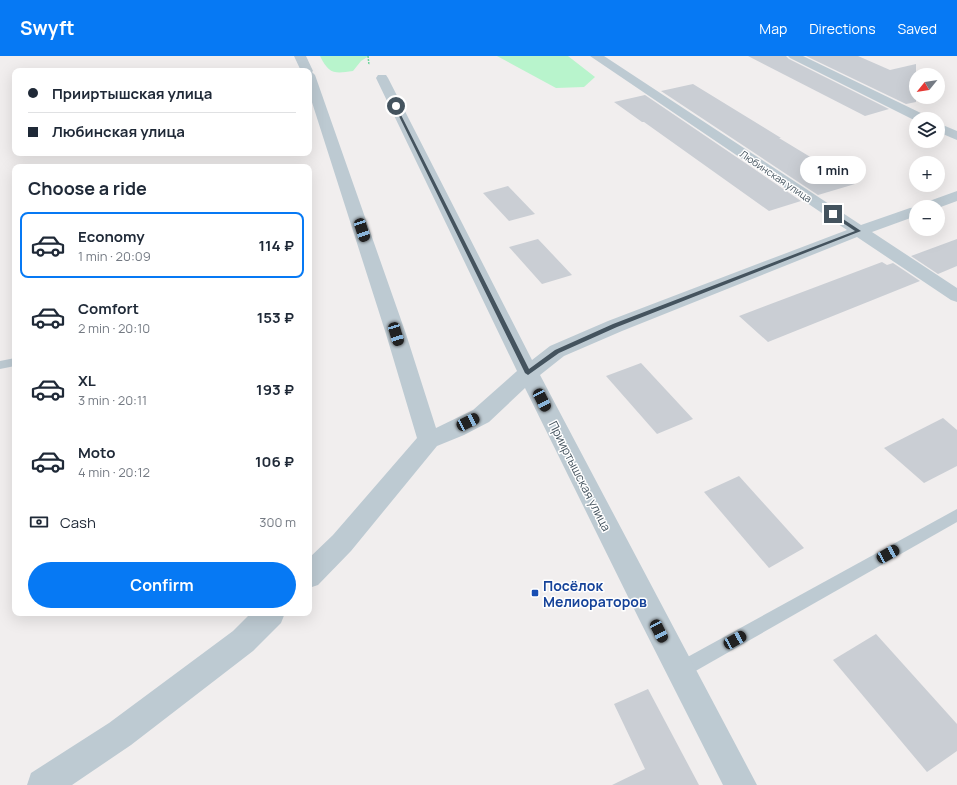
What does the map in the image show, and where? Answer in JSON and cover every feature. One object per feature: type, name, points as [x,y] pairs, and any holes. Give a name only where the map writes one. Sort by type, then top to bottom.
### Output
[{"type":"street","points":[[300,56],[306,68]]},
{"type":"street","name":"Любинская улица","points":[[596,56],[957,296]]},
{"type":"street","points":[[794,56],[909,113]]},
{"type":"street","name":"Прииртышская улица","points":[[382,78],[528,373],[679,671],[741,785]]},
{"type":"street","points":[[312,84],[394,327],[429,440]]},
{"type":"street","points":[[945,130],[957,136]]},
{"type":"street","points":[[945,200],[957,196]]},
{"type":"street","points":[[312,573],[342,543],[429,440],[456,429],[481,416],[528,373],[557,351],[615,326],[859,231],[909,213]]},
{"type":"street","points":[[43,785],[126,729],[243,641],[268,616]]},
{"type":"lane","points":[[0,365],[12,363]]},
{"type":"lane","points":[[679,671],[957,515]]},
{"type":"green space","points":[[320,56],[369,56],[361,61],[353,71],[337,72],[329,69]]},
{"type":"green space","points":[[497,56],[568,56],[595,77],[584,87],[556,88]]},
{"type":"building","points":[[748,56],[786,56],[789,59],[889,109],[865,116]]},
{"type":"building","points":[[806,56],[858,56],[890,70],[916,64],[916,68],[909,68],[909,103],[906,104]]},
{"type":"building","points":[[693,84],[855,184],[818,195],[661,91]]},
{"type":"building","points":[[645,95],[801,201],[769,211],[614,102]]},
{"type":"building","points":[[508,186],[535,214],[509,221],[483,193]]},
{"type":"building","points":[[538,239],[572,275],[542,284],[509,247]]},
{"type":"building","points":[[957,239],[957,266],[938,274],[911,256]]},
{"type":"building","points":[[882,262],[887,265],[893,263],[920,281],[768,342],[739,316]]},
{"type":"building","points":[[641,363],[693,419],[657,434],[606,376]]},
{"type":"building","points":[[943,418],[957,430],[957,466],[924,483],[884,448]]},
{"type":"building","points":[[739,476],[804,548],[769,568],[704,492]]},
{"type":"building","points":[[876,634],[957,724],[957,751],[927,772],[833,660]]},
{"type":"building","points":[[648,689],[699,785],[612,785],[645,769],[614,704]]},
{"type":"place","name":"Посёлок Мелиораторов","points":[[535,593]]},
{"type":"route","points":[[396,106],[528,373],[557,351],[615,326],[859,231],[833,214]]}]
